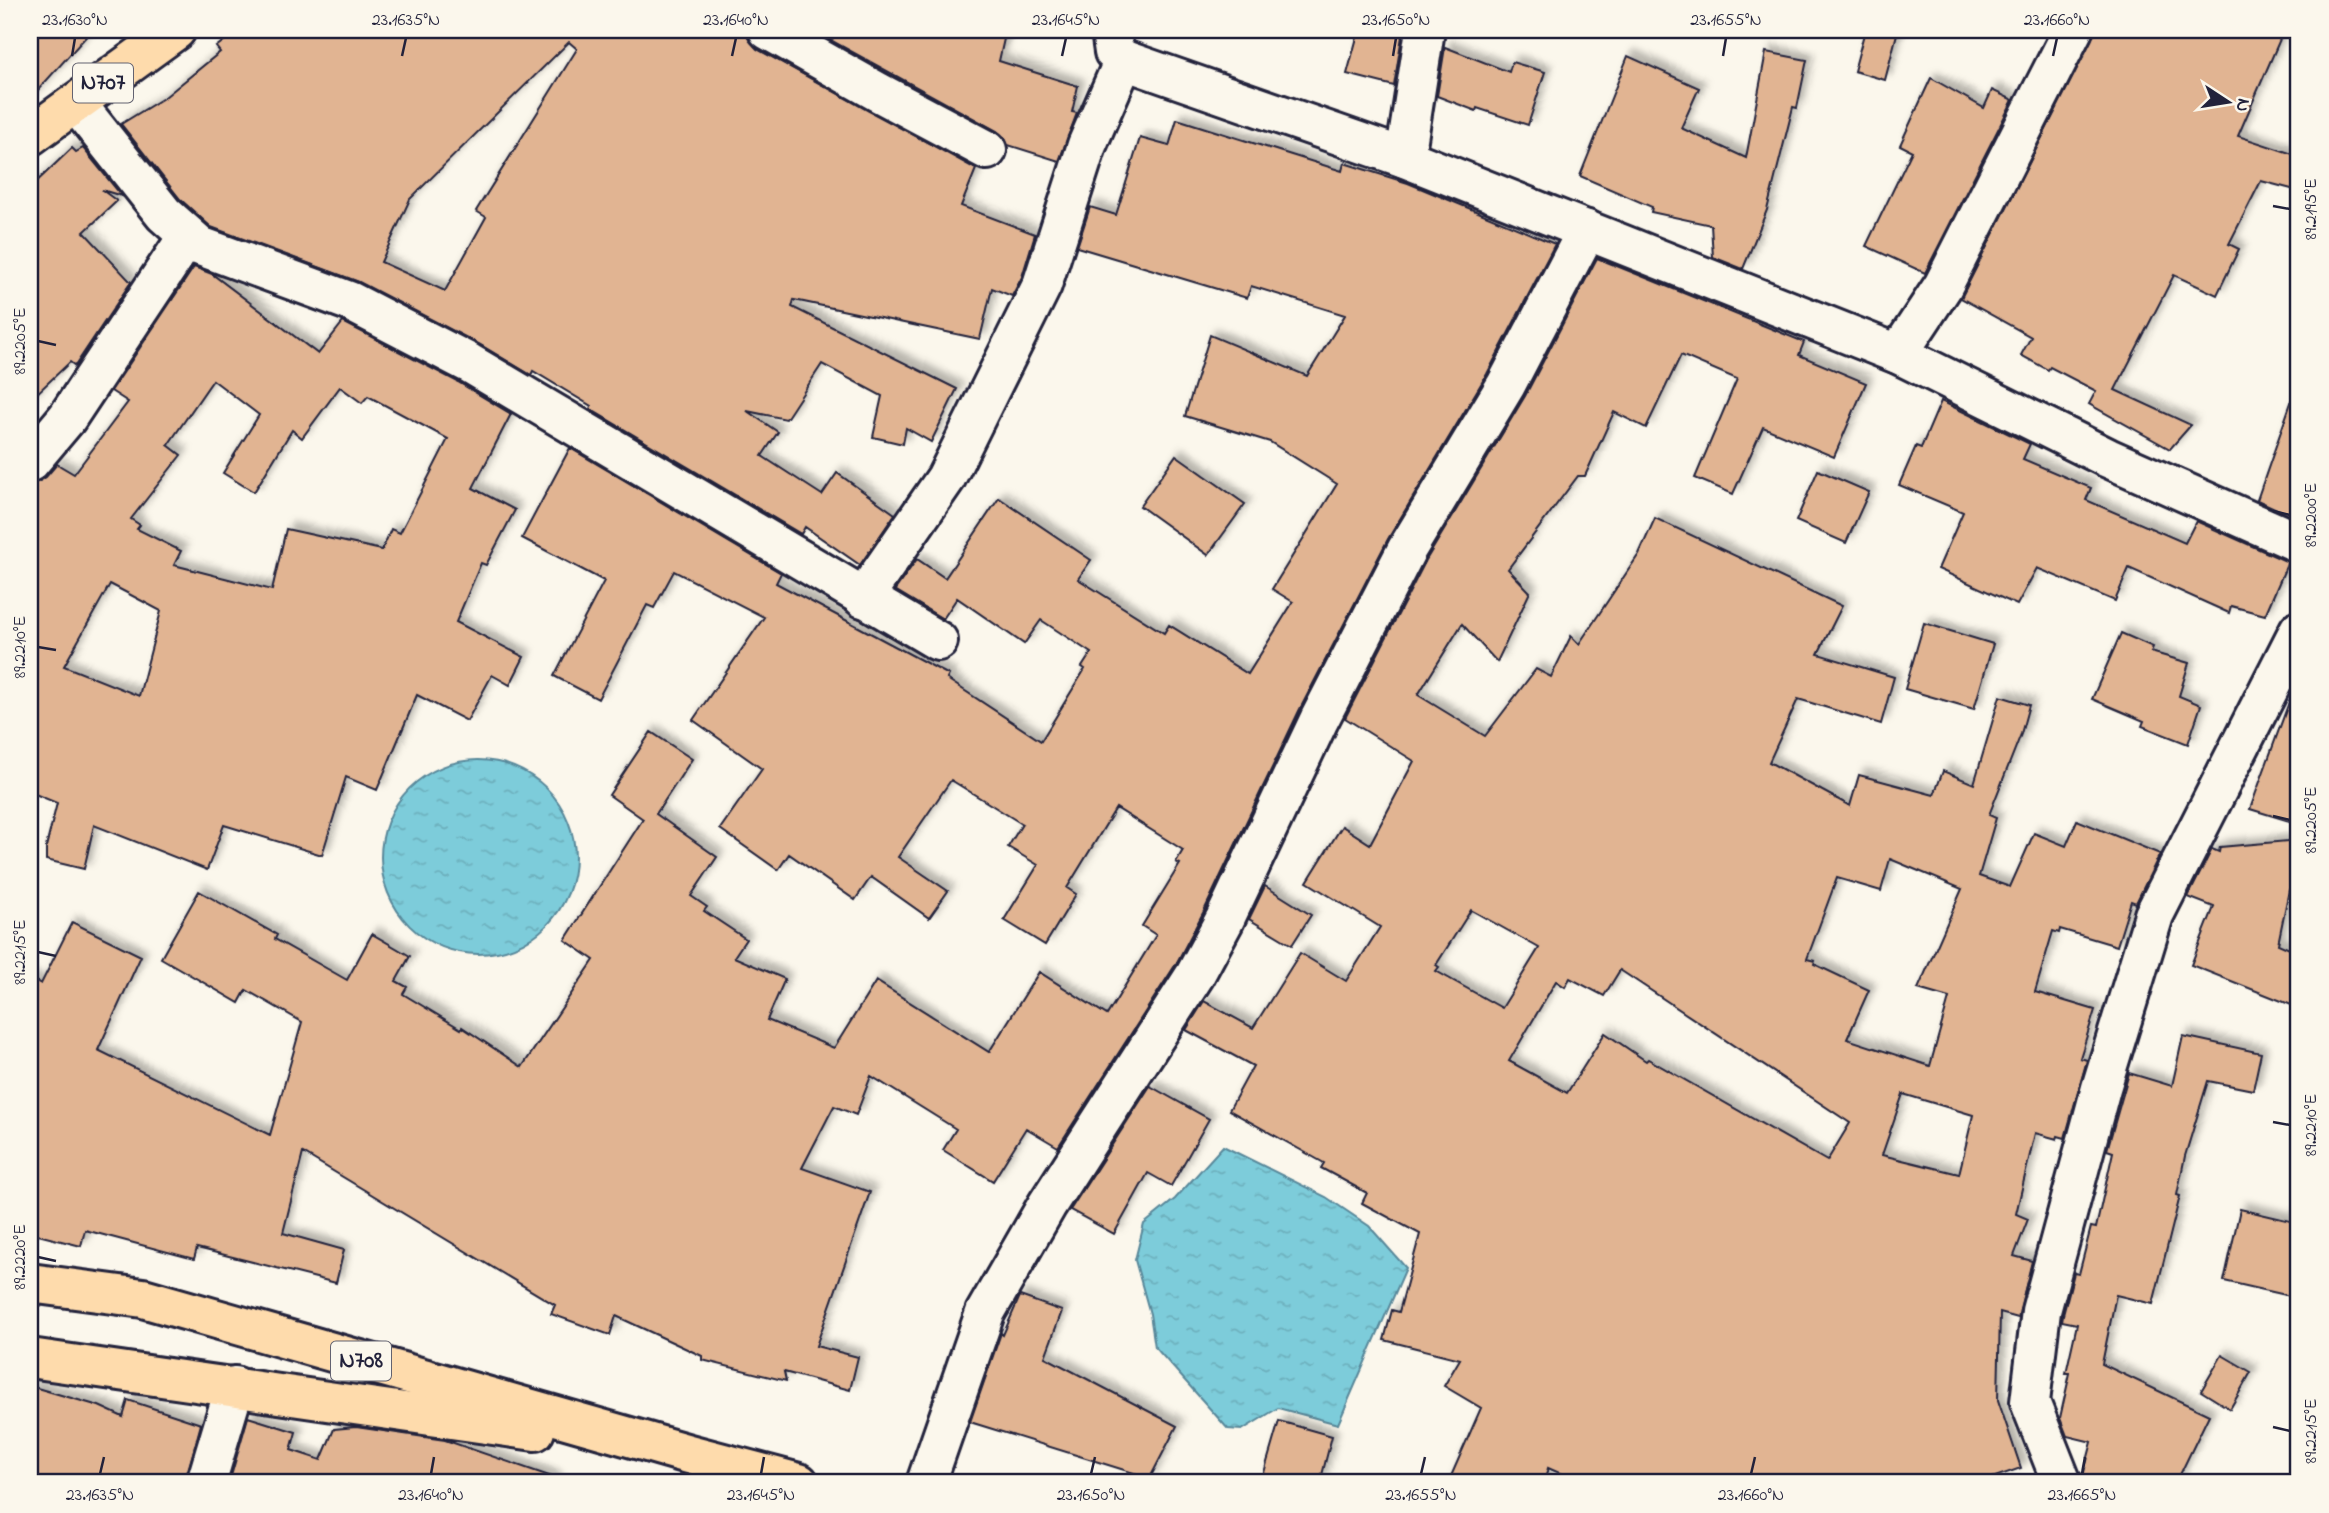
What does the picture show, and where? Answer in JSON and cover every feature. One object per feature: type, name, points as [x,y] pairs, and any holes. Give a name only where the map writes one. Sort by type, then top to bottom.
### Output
[{"type":"highway","name":"N707","points":[[30,136],[176,30]]},
{"type":"highway","name":"N708","points":[[30,1283],[143,1298],[799,1483]]},
{"type":"highway","name":"N708","points":[[30,1358],[689,1454]]},
{"type":"street","points":[[768,30],[987,150]]},
{"type":"street","points":[[1405,158],[1425,30]]},
{"type":"street","points":[[1898,354],[1943,286],[2073,30]]},
{"type":"street","points":[[863,598],[946,478],[1042,285],[1119,45],[1898,354],[2108,458],[2299,543]]},
{"type":"street","points":[[76,103],[164,214],[200,246],[349,300],[469,363],[938,641]]},
{"type":"street","points":[[926,1483],[985,1313],[1047,1206],[1195,975],[1407,549],[1506,385],[1587,230]]},
{"type":"street","points":[[30,462],[67,418],[188,236]]},
{"type":"street","points":[[2062,1483],[2030,1402],[2041,1311],[2101,1088],[2154,915],[2299,629]]},
{"type":"street","points":[[206,1483],[235,1386]]},
{"type":"water","points":[[478,760],[515,768],[546,789],[567,820],[575,857],[567,894],[546,925],[515,946],[478,954],[441,946],[410,925],[389,894],[381,857],[389,820],[410,789],[441,768]]},
{"type":"water","points":[[1223,1146],[1326,1197],[1369,1226],[1406,1268],[1338,1424],[1278,1408],[1242,1430],[1228,1429],[1155,1347],[1150,1314],[1135,1260],[1144,1224],[1175,1199]]},
{"type":"building","points":[[30,30],[92,30],[30,99]]},
{"type":"building","points":[[238,30],[746,30],[749,40],[757,49],[976,169],[961,206],[1035,234],[1022,277],[1012,296],[992,288],[980,339],[794,300],[792,307],[957,389],[931,442],[906,428],[903,444],[873,437],[882,396],[822,364],[786,419],[747,411],[778,432],[762,456],[822,495],[837,473],[895,514],[860,565],[805,527],[801,534],[590,409],[591,406],[533,371],[531,375],[479,344],[359,282],[211,227],[180,199],[121,124],[165,97],[220,52],[216,47]],"holes":[[[569,42],[577,49],[476,211],[486,217],[445,291],[381,262],[410,199]]]},
{"type":"building","points":[[812,30],[1006,30],[999,61],[1078,86],[1072,112],[1077,113],[1059,161],[1008,145],[997,131]]},
{"type":"building","points":[[1359,30],[1403,30],[1394,86],[1347,74]]},
{"type":"building","points":[[1865,30],[1898,30],[1885,80],[1854,71]]},
{"type":"building","points":[[2096,30],[2284,30],[2238,136],[2299,156],[2299,191],[2261,181],[2229,244],[2239,249],[2217,295],[2174,275],[2115,390],[2191,425],[2170,449],[2089,404],[2096,391],[2021,355],[2031,337],[1961,298]]},
{"type":"building","points":[[1445,47],[1509,72],[1512,62],[1545,72],[1528,125],[1477,108],[1476,111],[1437,96]]},
{"type":"building","points":[[1766,52],[1807,60],[1797,108],[1793,107],[1767,210],[1743,269],[1713,257],[1711,225],[1651,212],[1652,207],[1580,176],[1628,56],[1699,88],[1681,128],[1746,158]]},
{"type":"building","points":[[1931,78],[1984,108],[1992,90],[2013,100],[1925,273],[1866,246],[1912,151],[1900,145]]},
{"type":"building","points":[[1177,119],[1342,171],[1344,163],[1408,183],[1555,244],[1487,374],[1388,539],[1299,711],[1176,964],[1058,1147],[1026,1128],[993,1181],[943,1150],[956,1129],[871,1076],[856,1115],[834,1106],[802,1168],[870,1192],[816,1346],[858,1357],[850,1390],[784,1372],[786,1381],[702,1360],[702,1356],[616,1316],[610,1335],[551,1314],[555,1305],[303,1153],[283,1233],[344,1250],[336,1283],[197,1248],[194,1259],[85,1230],[81,1246],[30,1233],[30,978],[41,984],[72,922],[141,956],[98,1050],[270,1135],[302,1022],[246,990],[239,1003],[161,958],[199,891],[277,935],[275,939],[347,980],[372,934],[410,956],[396,981],[407,987],[403,994],[461,1029],[462,1027],[522,1067],[594,960],[565,940],[643,819],[609,795],[651,732],[692,759],[656,814],[717,857],[691,896],[707,907],[704,911],[746,939],[734,957],[785,979],[767,1020],[834,1048],[876,981],[989,1052],[1039,972],[1107,1015],[1156,935],[1142,926],[1180,864],[1176,862],[1183,850],[1116,808],[1067,888],[1076,894],[1045,945],[1004,920],[1038,865],[1008,847],[1022,824],[951,780],[898,857],[948,891],[929,918],[871,877],[855,900],[789,854],[778,870],[720,829],[762,769],[693,720],[764,617],[674,571],[654,608],[647,605],[598,699],[554,676],[604,581],[522,538],[570,448],[781,573],[776,583],[949,675],[947,679],[1041,741],[1085,669],[1082,667],[1091,653],[1041,620],[1024,644],[957,598],[943,619],[895,590],[917,559],[945,578],[999,498],[1091,560],[1078,579],[1164,633],[1169,625],[1248,674],[1293,602],[1272,589],[1337,484],[1270,442],[1185,416],[1210,335],[1307,376],[1345,315],[1251,286],[1247,298],[1077,247],[1090,207],[1116,215],[1140,138],[1169,146]]},
{"type":"building","points":[[72,148],[76,152],[83,148],[122,196],[102,190],[117,201],[84,232],[131,282],[75,366],[70,362],[30,400],[30,188]]},
{"type":"building","points":[[1597,258],[1804,342],[1799,355],[1866,383],[1834,457],[1763,427],[1733,494],[1695,478],[1737,379],[1681,355],[1646,428],[1614,412],[1585,476],[1578,476],[1508,569],[1530,592],[1497,662],[1462,624],[1418,695],[1485,736],[1536,669],[1551,677],[1571,636],[1579,644],[1639,554],[1655,518],[1842,606],[1818,654],[1894,677],[1881,724],[1798,699],[1769,762],[1850,806],[1859,775],[1934,795],[1943,771],[1974,784],[2000,696],[2029,705],[2021,734],[1989,815],[1996,818],[1979,876],[2010,887],[2034,833],[2066,846],[2077,820],[2160,854],[2136,903],[2131,901],[2117,946],[2060,929],[2059,933],[2053,931],[2035,992],[2095,1010],[2080,1058],[2087,1060],[2065,1138],[2058,1136],[2057,1139],[2035,1133],[2016,1214],[2028,1219],[2014,1256],[2032,1261],[2018,1318],[2000,1313],[1998,1400],[2021,1468],[1978,1483],[1582,1483],[1548,1468],[1544,1483],[1448,1483],[1481,1408],[1444,1386],[1460,1359],[1384,1340],[1392,1310],[1399,1312],[1420,1234],[1362,1203],[1367,1193],[1321,1168],[1324,1163],[1229,1110],[1253,1066],[1186,1030],[1204,1001],[1253,1028],[1300,953],[1346,981],[1380,927],[1307,882],[1342,826],[1370,844],[1414,761],[1345,718],[1426,560],[1525,396]],"holes":[[[1890,859],[1962,889],[1918,989],[1949,998],[1930,1066],[1847,1039],[1869,990],[1807,959],[1837,878],[1881,891]],[[1471,910],[1539,948],[1502,1008],[1436,971],[1439,967],[1436,965]],[[1620,970],[1850,1123],[1827,1161],[1648,1059],[1646,1061],[1605,1033],[1567,1093],[1509,1061],[1556,981],[1565,987],[1570,978],[1604,996]],[[1903,1094],[1973,1115],[1959,1174],[1882,1155]]]},
{"type":"building","points":[[194,267],[212,274],[318,354],[343,322],[458,382],[511,414],[473,488],[515,510],[486,565],[481,563],[456,622],[524,657],[510,685],[492,675],[467,721],[417,695],[377,790],[346,777],[322,855],[224,825],[207,870],[94,825],[84,869],[46,860],[46,847],[57,803],[30,792],[30,744],[38,722],[34,719],[30,727],[30,483],[46,477],[57,464],[74,474],[128,402],[111,391]],"holes":[[[213,380],[259,415],[223,473],[254,492],[292,430],[302,438],[340,387],[362,403],[368,396],[448,439],[400,533],[391,529],[382,550],[286,529],[272,590],[174,565],[181,551],[137,529],[140,525],[131,519],[181,455],[168,445]],[[110,584],[161,611],[139,696],[64,666]]]},
{"type":"building","points":[[2294,394],[2299,395],[2299,519],[2257,500]]},
{"type":"building","points":[[1941,401],[2030,444],[2023,459],[2091,488],[2086,500],[2185,543],[2196,521],[2288,562],[2265,615],[2231,606],[2229,613],[2129,568],[2115,601],[2037,568],[2017,605],[1938,569],[1963,512],[1899,485],[1916,446],[1921,448]]},
{"type":"building","points":[[1176,455],[1245,504],[1208,555],[1140,506]]},
{"type":"building","points":[[1818,470],[1869,492],[1846,543],[1796,521]]},
{"type":"building","points":[[1924,623],[1993,644],[1974,709],[1905,689]]},
{"type":"building","points":[[2121,633],[2153,647],[2151,652],[2189,663],[2179,696],[2201,705],[2188,744],[2142,726],[2144,721],[2092,699]]},
{"type":"building","points":[[2296,683],[2299,684],[2299,824],[2250,809]]},
{"type":"building","points":[[2299,840],[2299,892],[2289,890],[2278,944],[2299,953],[2299,1008],[2191,965],[2214,907],[2188,897],[2212,849],[2219,852],[2220,847]]},
{"type":"building","points":[[1265,886],[1311,915],[1292,945],[1249,919]]},
{"type":"building","points":[[2183,1036],[2261,1053],[2253,1090],[2208,1081],[2185,1156],[2177,1195],[2180,1196],[2153,1304],[2116,1295],[2102,1364],[2209,1415],[2176,1483],[2104,1483],[2083,1476],[2092,1442],[2067,1436],[2060,1418],[2070,1373],[2066,1373],[2077,1324],[2062,1321],[2063,1315],[2074,1273],[2079,1274],[2091,1227],[2096,1228],[2113,1152],[2107,1150],[2129,1073],[2172,1086]]},
{"type":"building","points":[[1150,1086],[1209,1119],[1171,1186],[1148,1173],[1114,1234],[1070,1210]]},
{"type":"building","points":[[2240,1209],[2299,1223],[2299,1298],[2224,1281]]},
{"type":"building","points":[[1020,1296],[1062,1311],[1045,1357],[1177,1426],[1150,1478],[970,1422],[1001,1333],[1003,1335]]},
{"type":"building","points":[[2222,1355],[2251,1372],[2230,1409],[2201,1391]]},
{"type":"building","points":[[30,1386],[99,1406],[123,1417],[128,1400],[201,1424],[185,1483],[119,1483],[91,1475],[88,1483],[30,1483]]},
{"type":"building","points":[[248,1417],[296,1432],[291,1450],[321,1460],[334,1429],[356,1427],[445,1440],[555,1478],[554,1483],[229,1483]]},
{"type":"building","points":[[1279,1421],[1332,1436],[1320,1483],[1261,1483]]}]
